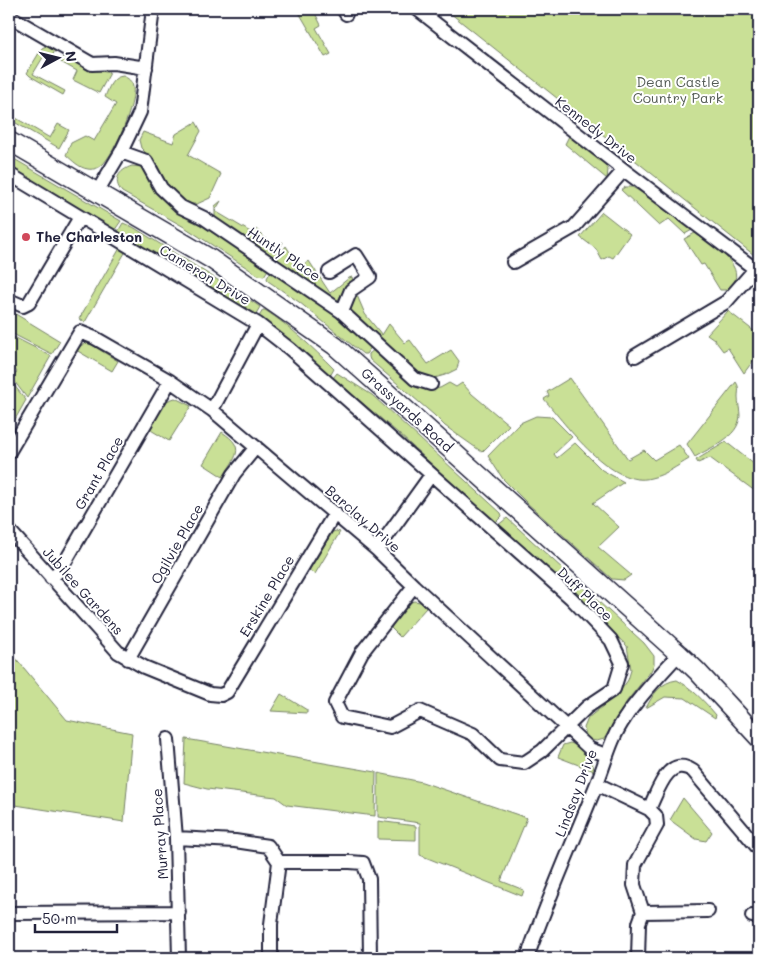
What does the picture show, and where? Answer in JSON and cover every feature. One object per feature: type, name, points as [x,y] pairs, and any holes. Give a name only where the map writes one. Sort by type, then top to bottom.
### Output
[{"type":"main road","name":"Grassyards Road","points":[[9,141],[211,259],[334,346],[679,654],[759,738]]},
{"type":"street","points":[[97,192],[121,152],[140,112],[153,9]]},
{"type":"street","name":"Kennedy Drive","points":[[417,9],[757,271]]},
{"type":"street","points":[[9,16],[92,64],[114,63],[146,68]]},
{"type":"street","name":"Huntly Place","points":[[121,152],[146,161],[161,188],[180,207],[204,218],[342,312],[415,378],[432,384]]},
{"type":"street","points":[[512,262],[574,227],[624,170]]},
{"type":"street","name":"Cameron Drive","points":[[9,174],[258,324]]},
{"type":"street","points":[[9,300],[23,306],[30,303],[80,217]]},
{"type":"street","points":[[329,272],[356,255],[370,277],[351,290],[342,312]]},
{"type":"street","points":[[635,356],[726,302],[757,271]]},
{"type":"street","points":[[212,410],[258,324]]},
{"type":"street","name":"Duff Place","points":[[258,324],[290,348],[571,598],[611,640],[622,663],[614,688],[588,706],[542,751],[524,763],[500,760],[473,734],[420,711],[390,727],[342,716],[335,703],[362,652],[414,586]]},
{"type":"street","name":"Barclay Drive","points":[[9,452],[80,332],[95,338],[170,381],[212,410],[377,550],[590,749],[606,755]]},
{"type":"street","name":"Grant Place","points":[[51,578],[60,568],[170,381]]},
{"type":"street","name":"Ogilvie Place","points":[[128,659],[234,474],[256,447]]},
{"type":"street","points":[[377,550],[431,475]]},
{"type":"street","name":"Erskine Place","points":[[226,694],[335,514]]},
{"type":"street","name":"Jubilee Gardens","points":[[9,530],[108,642],[128,659],[210,694],[226,694]]},
{"type":"street","name":"Lindsay Drive","points":[[527,958],[542,914],[597,784],[606,755],[624,719],[648,688],[679,654]]},
{"type":"street","name":"Murray Place","points":[[168,739],[176,838],[179,958]]},
{"type":"street","points":[[649,808],[670,770],[683,766],[693,771],[759,848]]},
{"type":"street","points":[[597,784],[649,808],[656,816],[657,825],[635,865],[634,884],[643,912],[639,923],[638,958]]},
{"type":"street","points":[[176,838],[235,841],[268,846],[279,862],[271,924],[271,958]]},
{"type":"street","points":[[279,862],[363,863],[369,880],[370,958]]},
{"type":"street","points":[[643,912],[708,911]]},
{"type":"street","points":[[9,913],[179,912]]},
{"type":"green space","points":[[297,9],[323,9],[316,15],[321,25],[316,28],[331,54],[325,57]]},
{"type":"green space","name":"Dean Castle Country Park","points":[[445,9],[759,9],[759,259]]},
{"type":"green space","points":[[46,46],[55,50],[52,57],[49,53],[45,54],[33,74],[65,91],[63,95],[27,73],[42,48]]},
{"type":"green space","points":[[63,57],[69,58],[84,67],[110,73],[99,93],[73,80],[77,71],[59,61]]},
{"type":"green space","points":[[123,76],[132,83],[133,87],[131,105],[124,128],[113,150],[101,166],[92,169],[82,167],[66,155],[71,143],[85,136],[94,141],[116,104],[105,97],[111,83],[116,78]]},
{"type":"green space","points":[[9,114],[50,138],[58,124],[69,130],[59,148],[9,119]]},
{"type":"green space","points":[[196,122],[201,131],[188,155],[221,174],[210,198],[197,204],[188,204],[167,188],[157,164],[141,148],[139,140],[143,132],[173,143],[176,134]]},
{"type":"green space","points":[[569,136],[604,162],[608,170],[607,179],[565,144]]},
{"type":"green space","points":[[9,156],[121,221],[114,231],[9,170]]},
{"type":"green space","points":[[132,166],[142,167],[149,173],[178,211],[269,268],[264,276],[258,275],[186,228],[122,192],[117,180],[118,176]]},
{"type":"green space","points":[[625,187],[632,187],[641,192],[692,230],[685,234],[669,219],[659,226],[621,190]]},
{"type":"green space","points":[[215,211],[252,233],[256,229],[272,248],[283,242],[274,258],[218,222],[215,217]]},
{"type":"green space","points":[[602,212],[630,234],[613,258],[609,256],[602,260],[596,249],[580,237]]},
{"type":"green space","points":[[123,223],[133,227],[256,304],[260,307],[254,317],[117,233]]},
{"type":"green space","points":[[695,233],[722,253],[733,266],[736,273],[735,280],[728,290],[720,290],[704,264],[701,265],[684,239]]},
{"type":"green space","points":[[286,246],[300,268],[309,261],[330,293],[352,277],[353,281],[344,289],[337,302],[277,259]]},
{"type":"green space","points":[[120,248],[126,251],[85,322],[79,319]]},
{"type":"green space","points":[[271,271],[323,307],[372,346],[366,354],[363,354],[299,302],[268,281],[267,278]]},
{"type":"green space","points":[[356,293],[365,314],[382,335],[389,324],[405,343],[410,340],[428,364],[451,350],[459,361],[457,369],[431,379],[417,371],[354,319],[351,312],[350,294]]},
{"type":"green space","points":[[9,310],[60,341],[52,354],[9,332]]},
{"type":"green space","points":[[263,310],[292,330],[326,361],[334,369],[330,376],[257,320]]},
{"type":"green space","points":[[728,311],[759,335],[759,353],[744,373],[728,348],[723,351],[714,339],[707,334]]},
{"type":"green space","points":[[14,337],[51,356],[27,398],[11,377],[17,372],[9,362],[9,341]]},
{"type":"green space","points":[[86,343],[118,361],[112,371],[76,350]]},
{"type":"green space","points":[[376,348],[429,389],[440,388],[449,383],[456,387],[462,383],[472,394],[509,425],[482,452],[445,426],[370,360],[369,354]]},
{"type":"green space","points":[[337,373],[372,395],[501,513],[502,516],[495,523],[398,433],[333,378]]},
{"type":"green space","points":[[570,378],[628,459],[644,450],[654,460],[679,445],[689,459],[666,473],[651,478],[636,479],[621,474],[606,465],[577,438],[544,399],[549,396],[547,392]]},
{"type":"green space","points":[[9,379],[26,400],[9,430]]},
{"type":"green space","points":[[736,382],[740,414],[738,424],[723,441],[695,457],[687,444]]},
{"type":"green space","points":[[175,398],[191,406],[169,441],[149,429],[166,401]]},
{"type":"green space","points":[[536,416],[552,417],[572,437],[554,454],[557,458],[575,443],[602,470],[624,482],[593,503],[619,527],[598,547],[631,575],[624,580],[612,579],[527,503],[503,479],[488,456],[520,423]]},
{"type":"green space","points":[[222,432],[230,438],[236,448],[235,458],[223,477],[203,464]]},
{"type":"green space","points":[[726,442],[759,468],[759,494],[710,458],[698,463],[696,460]]},
{"type":"green space","points":[[507,518],[644,643],[654,656],[654,664],[651,671],[627,701],[604,739],[591,740],[586,735],[584,728],[588,718],[619,693],[628,680],[631,670],[627,646],[497,526]]},
{"type":"green space","points":[[340,532],[315,574],[307,569],[329,533]]},
{"type":"green space","points":[[414,601],[420,602],[426,608],[400,637],[391,628],[406,604]]},
{"type":"green space","points":[[9,650],[67,720],[132,733],[124,822],[9,804]]},
{"type":"green space","points":[[677,680],[703,700],[716,715],[715,718],[685,698],[665,697],[646,708],[662,686]]},
{"type":"green space","points":[[281,694],[307,710],[307,713],[271,711]]},
{"type":"green space","points":[[186,739],[376,772],[375,816],[287,805],[276,797],[207,789],[184,783]]},
{"type":"green space","points":[[570,743],[586,754],[592,762],[594,771],[558,757],[563,745]]},
{"type":"green space","points":[[378,773],[422,782],[527,818],[501,881],[524,890],[522,896],[420,855],[420,823],[378,817]]},
{"type":"green space","points":[[683,798],[712,832],[706,841],[696,839],[670,820]]},
{"type":"green space","points":[[378,821],[416,826],[416,840],[378,839]]},
{"type":"place","name":"The Charleston","points":[[26,237]]}]
